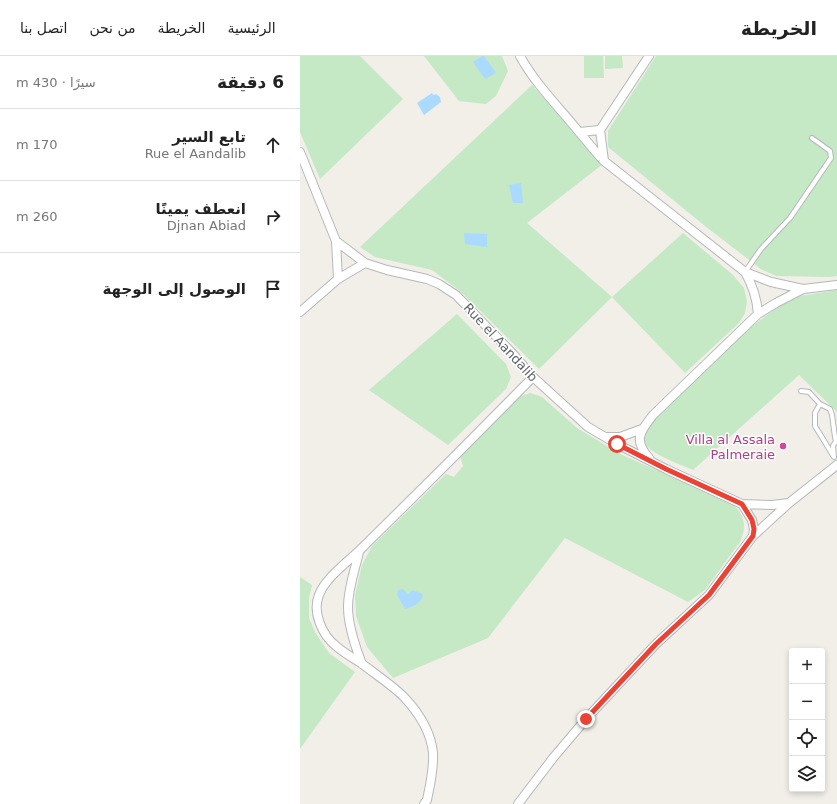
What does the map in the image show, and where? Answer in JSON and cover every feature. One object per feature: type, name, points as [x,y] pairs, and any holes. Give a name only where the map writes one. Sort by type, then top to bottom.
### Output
[{"type":"street","points":[[520,56],[530,73],[551,101],[580,132],[591,148],[745,272],[771,282],[803,289],[837,285]]},
{"type":"street","points":[[604,160],[600,130],[649,56]]},
{"type":"street","points":[[580,132],[600,130]]},
{"type":"street","name":"Rue el Aandalib","points":[[300,152],[336,241],[365,264],[427,279],[456,295],[514,355],[533,377],[588,427],[652,462],[742,504],[772,505],[789,503]]},
{"type":"street","points":[[336,241],[338,279]]},
{"type":"street","points":[[300,312],[338,279],[365,264]]},
{"type":"street","points":[[745,272],[752,284],[758,314]]},
{"type":"street","points":[[652,462],[642,450],[640,444],[642,429],[653,415],[758,314],[803,289]]},
{"type":"street","points":[[426,803],[432,772],[433,752],[427,732],[418,713],[403,696],[362,664],[335,646],[325,633],[319,619],[317,606],[319,594],[328,580],[359,552],[533,377]]},
{"type":"street","points":[[603,436],[611,438],[620,437],[642,429]]},
{"type":"street","points":[[518,804],[553,758],[586,719],[656,644],[709,595],[753,536],[836,461]]},
{"type":"street","points":[[742,504],[752,520],[754,529],[753,536]]},
{"type":"street","points":[[359,552],[350,586],[348,607],[356,650],[362,664]]},
{"type":"lane","points":[[745,272],[761,249],[790,218],[831,158],[830,151],[812,138]]},
{"type":"lane","points":[[801,391],[809,392],[820,404],[830,409],[836,441],[833,446],[836,461]]},
{"type":"lane","points":[[820,404],[815,413],[815,426],[836,461]]},
{"type":"green space","points":[[300,56],[360,56],[403,99],[320,179],[300,132]]},
{"type":"green space","points":[[424,56],[502,56],[508,71],[496,96],[486,104],[459,101]]},
{"type":"green space","points":[[584,56],[603,56],[604,78],[584,78]]},
{"type":"green space","points":[[605,56],[622,56],[623,68],[605,69]]},
{"type":"green space","points":[[656,56],[837,56],[837,276],[776,276],[761,269],[705,226],[608,147],[608,131]]},
{"type":"green space","points":[[532,85],[603,164],[527,223],[612,297],[539,369],[460,291],[432,270],[375,257],[360,247]]},
{"type":"green space","points":[[683,233],[733,275],[744,288],[747,301],[745,313],[739,323],[685,373],[612,297]]},
{"type":"green space","points":[[837,290],[837,412],[799,375],[693,470],[664,458],[645,444],[643,437],[648,424],[751,327],[777,308],[800,296]]},
{"type":"green space","points":[[457,314],[506,364],[511,377],[506,389],[448,445],[369,390]]},
{"type":"green space","points":[[530,393],[542,397],[577,428],[620,454],[733,504],[737,508],[744,522],[744,531],[740,542],[705,590],[688,602],[565,538],[488,638],[393,678],[367,647],[356,616],[355,595],[362,565],[372,546],[446,474],[454,477],[463,466],[460,456],[518,397]]},
{"type":"green space","points":[[300,577],[312,585],[309,598],[309,618],[315,632],[329,653],[355,672],[300,749]]},
{"type":"water","points":[[484,56],[496,73],[485,79],[473,62]]},
{"type":"water","points":[[432,93],[433,95],[436,94],[440,97],[441,102],[424,115],[417,103]]},
{"type":"water","points":[[521,183],[523,203],[513,203],[509,185]]},
{"type":"water","points":[[464,233],[487,234],[487,247],[465,244]]},
{"type":"water","points":[[403,589],[407,594],[409,594],[412,590],[421,593],[423,598],[417,604],[405,609],[397,595],[398,590]]},
{"type":"place","name":"Villa al Assala Palmeraie","points":[[783,446]]},
{"type":"route","points":[[586,719],[656,644],[709,595],[753,536],[754,529],[752,520],[742,504],[666,469],[617,444]]}]
